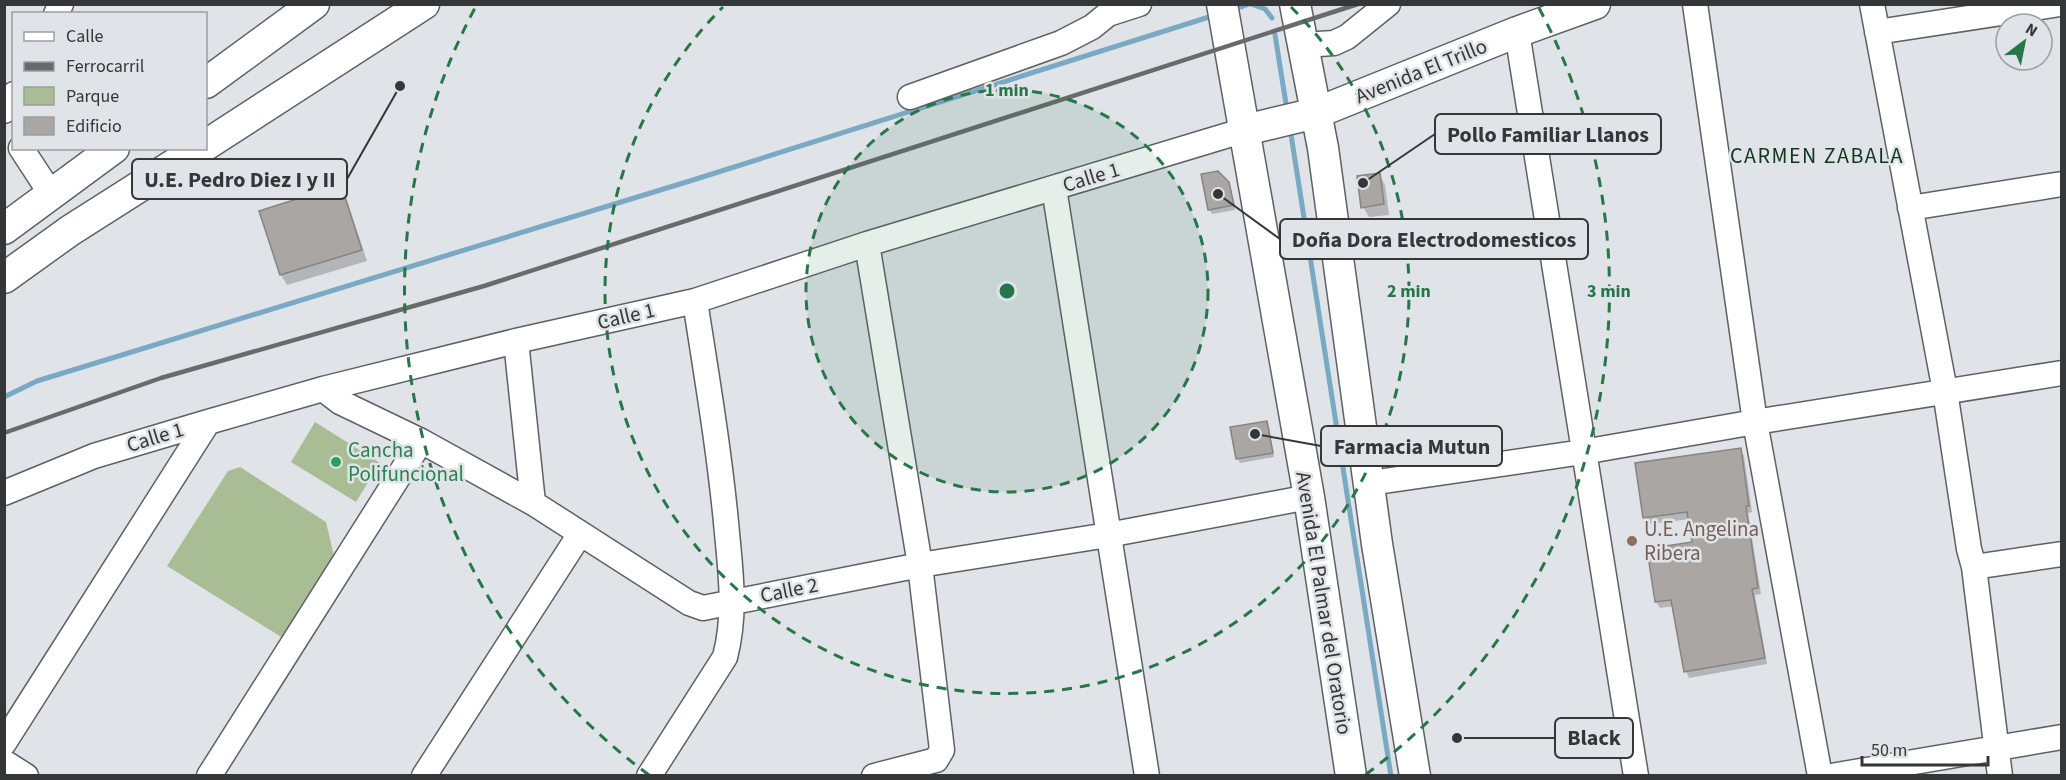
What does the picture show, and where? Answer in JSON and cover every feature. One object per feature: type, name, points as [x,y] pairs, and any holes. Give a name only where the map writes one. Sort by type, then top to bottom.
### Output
[{"type":"main road","points":[[207,82],[314,4]]},
{"type":"main road","points":[[207,144],[424,4]]},
{"type":"main road","name":"Avenida El Palmar del Oratorio","points":[[1222,4],[1259,127],[1309,497],[1351,776]]},
{"type":"main road","points":[[1295,4],[1303,45],[1309,115],[1323,148],[1377,544],[1416,776]]},
{"type":"main road","name":"Avenida El Trillo","points":[[1259,127],[1309,115],[1517,32],[1595,4]]},
{"type":"main road","points":[[4,229],[111,150]]},
{"type":"main road","points":[[4,278],[71,230],[197,150]]},
{"type":"street","points":[[910,97],[1061,43],[1092,27],[1106,9],[1139,4]]},
{"type":"street","points":[[1303,45],[1334,43],[1347,37],[1388,4]]},
{"type":"street","points":[[1695,4],[1755,422],[1820,776]]},
{"type":"street","points":[[1872,4],[1945,391],[1969,549],[1974,567],[2001,776]]},
{"type":"street","points":[[1877,32],[2060,4]]},
{"type":"street","points":[[1517,32],[1636,776]]},
{"type":"street","points":[[4,111],[12,97]]},
{"type":"street","name":"Calle 1","points":[[4,492],[94,456],[208,422],[323,389],[516,341],[695,301],[867,244],[1259,127]]},
{"type":"street","points":[[22,150],[51,194]]},
{"type":"street","points":[[1910,208],[2061,184]]},
{"type":"street","points":[[1054,188],[1148,776]]},
{"type":"street","points":[[867,244],[920,565],[942,750],[936,760],[874,776]]},
{"type":"street","points":[[649,776],[725,657],[730,638],[733,601],[722,474],[695,301]]},
{"type":"street","points":[[516,341],[533,503]]},
{"type":"street","points":[[1370,483],[1583,452],[2061,373]]},
{"type":"street","name":"Calle 2","points":[[323,389],[340,402],[420,441],[533,503],[696,607],[703,608],[920,565],[1108,535],[1309,497]]},
{"type":"street","points":[[4,742],[208,422]]},
{"type":"street","points":[[209,776],[420,441]]},
{"type":"street","points":[[424,776],[580,534]]},
{"type":"street","points":[[1974,567],[2061,554]]},
{"type":"street","points":[[1831,776],[2061,737]]},
{"type":"street","points":[[4,762],[26,776]]},
{"type":"green space","name":"Cancha Polifuncional","points":[[315,422],[380,463],[356,502],[291,462]]},
{"type":"green space","points":[[240,467],[326,522],[334,556],[283,638],[167,566],[228,471]]},
{"type":"building","points":[[1218,171],[1229,182],[1234,205],[1208,210],[1201,174]]},
{"type":"building","points":[[1380,173],[1384,204],[1361,208],[1357,176]]},
{"type":"building","points":[[341,185],[362,250],[280,275],[259,211]]},
{"type":"building","points":[[1267,421],[1273,453],[1236,459],[1230,427]]},
{"type":"building","points":[[1741,448],[1749,506],[1746,506],[1758,588],[1752,589],[1765,658],[1684,672],[1671,600],[1655,602],[1647,549],[1692,542],[1687,512],[1643,518],[1635,463]]},
{"type":"waterway","points":[[1241,7],[1249,4]]},
{"type":"waterway","points":[[1251,4],[1265,9],[1272,18]]},
{"type":"waterway","points":[[4,397],[37,381],[693,180],[1209,17]]},
{"type":"waterway","points":[[1275,35],[1287,110]]},
{"type":"waterway","points":[[1290,128],[1391,776]]},
{"type":"railway","points":[[4,433],[161,378],[484,286],[1358,4]]},
{"type":"place","name":"U.E. Pedro Diez I y II","points":[[400,86]]},
{"type":"place","name":"Pollo Familiar Llanos","points":[[1363,183]]},
{"type":"place","name":"Doña Dora Electrodomesticos","points":[[1218,194]]},
{"type":"place","name":"Farmacia Mutun","points":[[1255,434]]},
{"type":"place","name":"Cancha Polifuncional","points":[[336,462]]},
{"type":"place","name":"U.E. Angelina Ribera","points":[[1632,541]]},
{"type":"place","name":"Black","points":[[1457,738]]},
{"type":"district","name":"CARMEN ZABALA","points":[[1817,155]]}]
